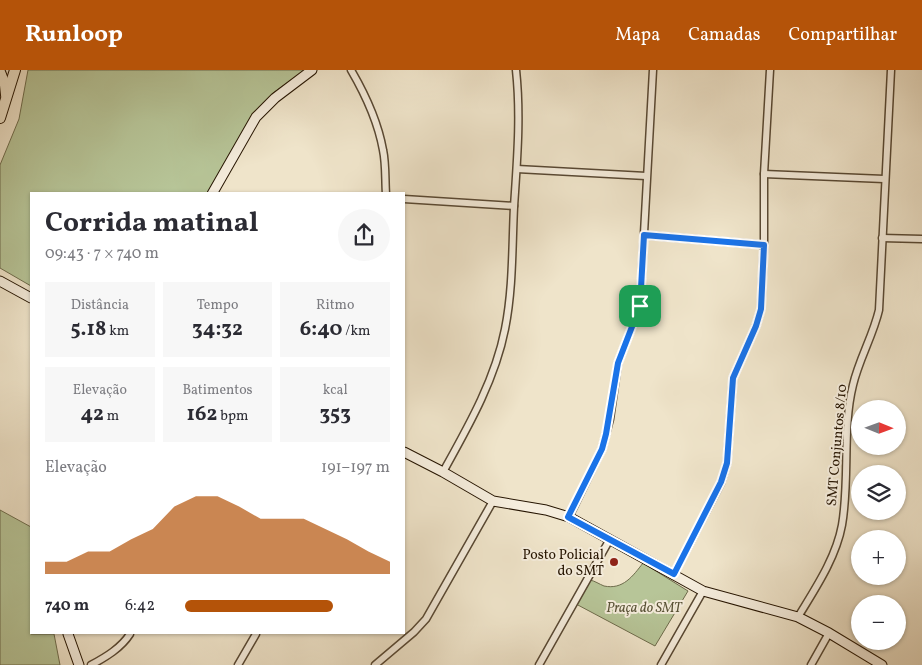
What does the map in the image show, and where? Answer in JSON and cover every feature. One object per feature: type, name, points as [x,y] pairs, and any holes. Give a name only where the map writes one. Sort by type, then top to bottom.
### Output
[{"type":"main road","points":[[0,118],[15,70]]},
{"type":"main road","points":[[0,72],[7,98]]},
{"type":"street","points":[[213,192],[256,117],[275,98],[312,70]]},
{"type":"street","points":[[351,70],[376,124],[383,151],[386,192]]},
{"type":"street","points":[[443,472],[478,408],[496,363],[505,331],[510,296],[517,170],[519,101],[516,70]]},
{"type":"street","points":[[568,517],[602,449],[618,363],[640,306],[653,70]]},
{"type":"street","points":[[674,574],[721,482],[727,463],[733,378],[756,326],[761,309],[764,245],[764,174],[770,70]]},
{"type":"street","name":"SMT Conjuntos 8/10","points":[[798,617],[833,554],[842,527],[852,386],[871,337],[879,310],[884,179],[891,70]]},
{"type":"street","points":[[517,170],[646,176]]},
{"type":"street","points":[[764,174],[884,179]]},
{"type":"street","points":[[405,199],[514,206]]},
{"type":"street","points":[[644,235],[764,245]]},
{"type":"street","points":[[882,238],[922,239]]},
{"type":"street","points":[[0,281],[30,297]]},
{"type":"street","points":[[405,453],[493,501],[546,510],[568,517],[703,591],[798,617],[882,665]]},
{"type":"street","points":[[375,665],[414,632],[426,619],[493,501]]},
{"type":"street","points":[[539,665],[610,539]]},
{"type":"street","points":[[662,665],[703,591]]},
{"type":"street","points":[[811,665],[829,633]]},
{"type":"street","points":[[68,634],[78,665]]},
{"type":"street","points":[[91,665],[117,649],[130,634]]},
{"type":"street","points":[[238,665],[256,634]]},
{"type":"green space","points":[[28,70],[305,70],[273,93],[212,192],[30,192],[30,285],[0,268],[0,165],[19,119]]},
{"type":"green space","points":[[0,510],[30,526],[30,634],[54,634],[60,665],[0,665]]},
{"type":"green space","name":"Praça do SMT","points":[[643,563],[688,591],[655,646],[576,604],[590,580],[604,586],[617,586],[627,581]]},
{"type":"place","name":"Posto Policial do SMT","points":[[614,562]]},
{"type":"route","points":[[644,235],[764,245],[761,309],[756,326],[733,378],[727,463],[721,482],[674,574],[568,517],[602,449],[610,420],[618,363],[640,306],[644,235]]}]
